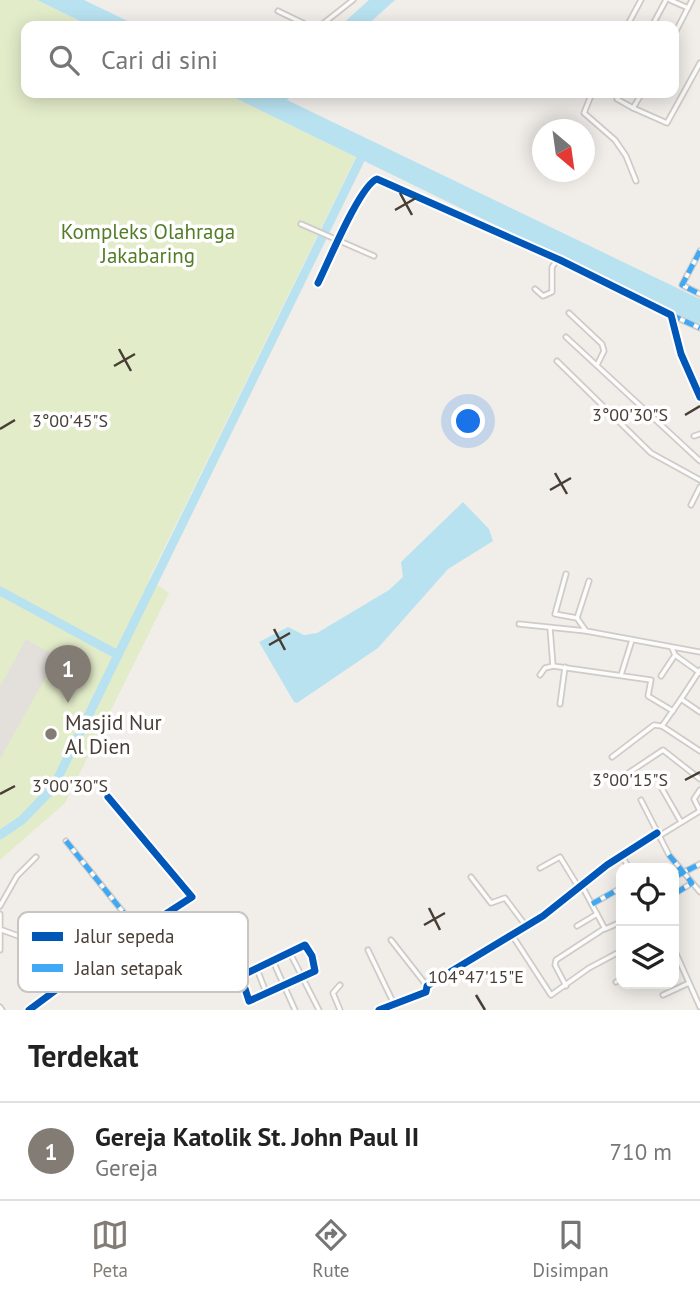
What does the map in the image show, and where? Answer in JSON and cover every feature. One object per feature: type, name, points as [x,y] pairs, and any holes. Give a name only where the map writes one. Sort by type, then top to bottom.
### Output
[{"type":"street","points":[[326,21],[353,0]]},
{"type":"street","points":[[630,21],[641,0]]},
{"type":"street","points":[[655,21],[668,0],[688,8]]},
{"type":"street","points":[[679,25],[692,0]]},
{"type":"street","points":[[278,11],[299,21]]},
{"type":"street","points":[[617,98],[663,123],[668,122],[700,63]]},
{"type":"street","points":[[590,98],[584,113],[615,140],[626,156],[636,181]]},
{"type":"street","points":[[634,108],[639,98]]},
{"type":"street","points":[[318,283],[370,182],[377,178],[558,259],[700,328]]},
{"type":"street","points":[[301,224],[374,256]]},
{"type":"street","points":[[700,251],[682,285],[700,294]]},
{"type":"street","points":[[535,289],[543,296],[552,292],[552,267],[558,259]]},
{"type":"street","points":[[569,313],[602,344],[604,351],[597,365]]},
{"type":"street","points":[[671,314],[681,354],[700,397]]},
{"type":"street","points":[[566,337],[700,461]]},
{"type":"street","points":[[557,361],[651,453],[700,480]]},
{"type":"street","points":[[694,436],[700,434]]},
{"type":"street","points":[[691,505],[700,487]]},
{"type":"street","points":[[566,574],[554,613],[577,618],[586,631]]},
{"type":"street","points":[[577,618],[589,580]]},
{"type":"street","points":[[519,624],[586,631],[700,651]]},
{"type":"street","points":[[550,628],[553,666]]},
{"type":"street","points":[[621,676],[632,640]]},
{"type":"street","points":[[662,726],[700,672],[675,655],[672,648]]},
{"type":"street","points":[[661,676],[675,655]]},
{"type":"street","points":[[540,675],[545,668],[553,666],[651,680],[648,696],[673,711]]},
{"type":"street","points":[[559,704],[565,667]]},
{"type":"street","points":[[681,699],[700,712]]},
{"type":"street","points":[[612,757],[654,724],[662,726],[700,751]]},
{"type":"street","points":[[626,774],[663,750],[700,779]]},
{"type":"street","points":[[661,787],[681,822]]},
{"type":"street","points":[[427,986],[526,926],[622,856],[700,811],[694,799],[700,790]]},
{"type":"street","points":[[108,797],[192,897],[169,912]]},
{"type":"street","points":[[641,800],[682,872],[700,892]]},
{"type":"street","points":[[66,841],[122,912]]},
{"type":"street","points":[[622,856],[626,863]]},
{"type":"street","points":[[0,906],[16,876],[36,857]]},
{"type":"street","points":[[540,868],[560,857],[605,928]]},
{"type":"street","points":[[679,874],[700,864]]},
{"type":"street","points":[[471,877],[491,903],[505,898],[526,926]]},
{"type":"street","points":[[679,891],[692,883]]},
{"type":"street","points":[[592,904],[616,891]]},
{"type":"street","points":[[0,914],[0,950]]},
{"type":"street","points":[[578,926],[597,914]]},
{"type":"street","points":[[565,986],[555,965],[556,960],[605,928],[616,924]]},
{"type":"street","points":[[512,935],[549,995],[616,954]]},
{"type":"street","points":[[379,1010],[426,992],[427,986],[391,940]]},
{"type":"street","points":[[245,992],[253,1002],[316,969],[308,947],[248,973]]},
{"type":"street","points":[[368,950],[394,1004]]},
{"type":"street","points":[[290,953],[319,1010]]},
{"type":"street","points":[[272,961],[295,1010]]},
{"type":"street","points":[[679,962],[700,1007]]},
{"type":"street","points":[[257,969],[267,995]]},
{"type":"street","points":[[663,995],[689,983]]},
{"type":"street","points":[[340,985],[333,992],[340,1010]]},
{"type":"street","points":[[29,1010],[54,992]]},
{"type":"green space","name":"Kompleks Olahraga Jakabaring","points":[[0,0],[37,0],[80,21],[21,21],[21,98],[235,98],[356,157],[149,579],[169,593],[65,803],[0,860]]},
{"type":"shaded area","points":[[26,639],[57,657],[0,759],[0,687]]},
{"type":"water","points":[[37,0],[84,0],[128,21],[80,21]]},
{"type":"water","points":[[369,0],[395,0],[372,21],[346,21]]},
{"type":"water","points":[[235,98],[289,98],[287,100],[700,299],[700,325]]},
{"type":"water","points":[[463,502],[489,529],[493,541],[448,569],[378,648],[297,703],[294,702],[259,642],[288,627],[304,635],[317,633],[389,590],[403,577],[401,562]]},
{"type":"waterway","points":[[0,835],[22,820],[53,788],[360,160]]},
{"type":"waterway","points":[[0,591],[118,655]]},
{"type":"marked path","points":[[700,251],[682,285],[700,294]]},
{"type":"marked path","points":[[671,315],[700,328]]},
{"type":"marked path","points":[[66,841],[123,912]]},
{"type":"marked path","points":[[669,855],[676,863]]},
{"type":"marked path","points":[[679,874],[700,864]]},
{"type":"marked path","points":[[679,867],[692,883],[679,891]]},
{"type":"marked path","points":[[592,904],[616,891]]},
{"type":"cycle path","points":[[318,283],[353,209],[370,184],[377,179],[560,260],[671,315],[681,354],[700,397]]},
{"type":"cycle path","points":[[108,797],[192,897],[169,912]]},
{"type":"cycle path","points":[[379,1010],[426,992],[427,986],[543,916],[607,865],[657,833]]},
{"type":"cycle path","points":[[246,992],[249,1001],[315,971],[312,956],[305,945]]},
{"type":"cycle path","points":[[248,973],[305,945]]},
{"type":"cycle path","points":[[29,1010],[53,992]]},
{"type":"place","name":"Gereja Katolik St. John Paul II","points":[[68,703]]},
{"type":"place","name":"Masjid Nur Al Dien","points":[[51,734]]}]
